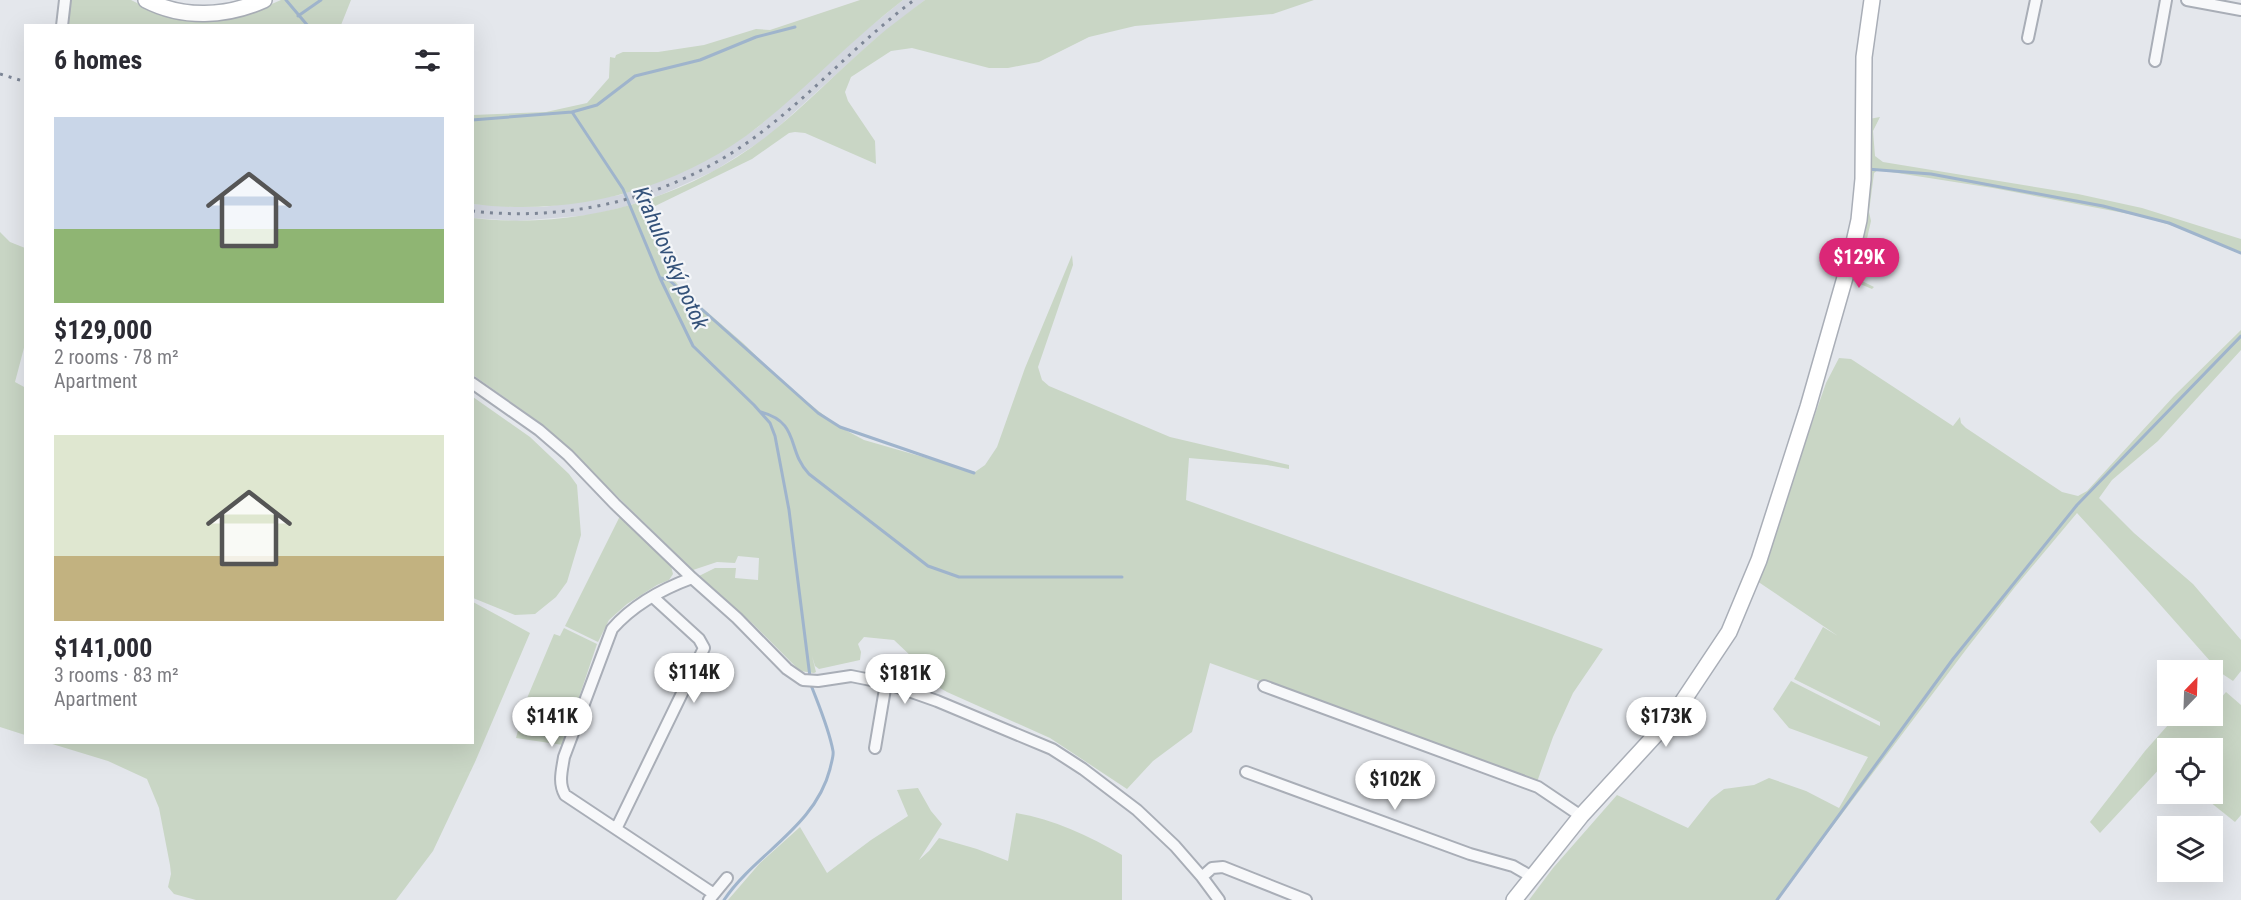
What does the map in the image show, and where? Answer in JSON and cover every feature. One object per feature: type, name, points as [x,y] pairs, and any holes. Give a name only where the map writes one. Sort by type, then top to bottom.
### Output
[{"type":"street","points":[[62,24],[65,0]]},
{"type":"street","points":[[146,0],[168,8],[198,14],[230,11],[264,0]]},
{"type":"street","points":[[1514,900],[1581,816],[1666,724],[1695,685],[1729,632],[1759,560],[1808,407],[1850,260],[1863,179],[1864,57],[1872,0]]},
{"type":"street","points":[[2028,38],[2036,0]]},
{"type":"street","points":[[2155,61],[2166,0]]},
{"type":"street","points":[[2187,0],[2241,9]]},
{"type":"street","points":[[474,384],[539,430],[568,455],[615,504],[737,618],[787,669],[803,680],[818,681],[851,676],[886,684],[937,701],[1052,749],[1083,769],[1137,810],[1175,846],[1219,900]]},
{"type":"street","points":[[692,578],[672,585],[653,597],[621,619],[612,629],[564,757],[560,776],[561,788],[565,795],[616,827],[711,897],[726,878]]},
{"type":"street","points":[[616,827],[704,648],[699,639],[653,597]]},
{"type":"street","points":[[875,748],[886,684]]},
{"type":"street","points":[[1263,686],[1538,787],[1581,816]]},
{"type":"street","points":[[1246,771],[1470,854],[1513,866],[1532,877]]},
{"type":"street","points":[[1202,877],[1212,868],[1223,867],[1306,900]]},
{"type":"shaded area","points":[[903,0],[925,0],[874,40],[766,138],[714,171],[663,194],[591,215],[517,221],[474,218],[474,204],[544,207],[620,195],[685,171],[758,127],[866,30]]},
{"type":"green space","points":[[70,0],[131,0],[143,6],[258,10],[281,0],[351,0],[341,24],[68,24]]},
{"type":"green space","points":[[860,0],[903,0],[759,126],[728,148],[695,167],[624,194],[587,202],[511,207],[474,204],[474,115],[546,112],[587,103],[609,78],[610,57],[615,58],[623,52],[658,52],[704,45],[756,29],[770,30]]},
{"type":"green space","points":[[925,0],[1314,0],[1273,14],[1135,26],[1089,37],[1039,62],[1008,68],[989,68],[912,48],[891,51],[851,77],[845,92],[848,101],[875,141],[876,164],[805,133],[789,133],[752,159],[649,209],[646,221],[667,272],[684,292],[743,343],[784,383],[836,425],[864,440],[975,472],[985,465],[997,447],[1025,368],[1072,255],[1073,265],[1038,367],[1042,380],[1049,386],[1170,437],[1289,465],[1289,469],[1189,458],[1186,500],[1603,649],[1573,693],[1553,737],[1537,782],[1210,663],[1192,732],[1153,761],[1127,789],[1050,738],[947,692],[917,675],[913,658],[894,640],[864,637],[858,644],[861,652],[860,660],[819,669],[815,666],[812,656],[816,672],[800,671],[753,624],[699,576],[715,568],[736,568],[735,578],[758,580],[759,558],[738,556],[735,563],[717,562],[693,570],[546,427],[474,376],[474,218],[512,221],[589,214],[628,206],[665,194],[701,178],[735,159],[767,136],[893,24]]},
{"type":"green space","points":[[1880,117],[1873,131],[1875,156],[1883,162],[2078,194],[2142,208],[2241,239],[2241,252],[2189,231],[2145,217],[1993,188],[1878,170],[1874,173],[1869,212],[1871,221],[1859,274],[1860,280],[1874,287],[1872,289],[1853,281],[1865,214],[1869,119]]},
{"type":"green space","points":[[0,232],[10,242],[24,248],[24,348],[15,382],[24,387],[24,735],[0,727]]},
{"type":"green space","points":[[2241,330],[2241,350],[2158,441],[2112,480],[2099,498],[2134,533],[2193,584],[2241,640],[2241,671],[2233,681],[2223,674],[2223,660],[2209,660],[2077,513],[1968,647],[1777,900],[1529,900],[1553,868],[1617,795],[1688,828],[1711,799],[1724,789],[1754,785],[1769,778],[1806,791],[1839,808],[1868,757],[1789,728],[1773,709],[1791,681],[1880,726],[1880,722],[1794,679],[1823,627],[1838,636],[1757,581],[1826,383],[1839,358],[1851,359],[1953,426],[1960,417],[1961,423],[1966,428],[2062,492],[2078,496],[2087,491],[2174,396]]},
{"type":"green space","points":[[474,398],[530,437],[569,474],[577,485],[581,535],[567,582],[556,597],[535,614],[515,615],[474,598]]},
{"type":"green space","points":[[620,516],[671,566],[673,574],[669,580],[627,604],[609,620],[598,642],[565,626]]},
{"type":"green space","points":[[474,603],[530,633],[475,762],[433,851],[396,900],[196,900],[174,894],[168,887],[171,874],[170,865],[159,808],[147,779],[108,761],[52,744],[474,744]]},
{"type":"green space","points":[[564,628],[597,644],[563,745],[516,738],[525,703],[554,634],[560,636]]},
{"type":"green space","points":[[2226,692],[2241,705],[2241,815],[2235,822],[2212,804],[2223,804],[2223,738],[2157,738],[2157,771],[2100,833],[2090,822],[2145,751],[2167,726],[2223,726],[2223,696]]},
{"type":"green space","points":[[918,788],[931,811],[942,824],[919,860],[939,838],[1008,861],[1016,813],[1044,819],[1071,829],[1122,855],[1122,900],[728,900],[760,863],[800,827],[827,873],[908,816],[897,790]]},
{"type":"waterway","name":"Krahulovský potok","points":[[286,0],[306,24]]},
{"type":"waterway","points":[[298,16],[321,0]]},
{"type":"waterway","points":[[572,112],[597,105],[635,76],[700,60],[756,37],[795,27]]},
{"type":"waterway","name":"Krahulovský potok","points":[[474,120],[572,112],[623,189],[660,278],[693,346],[770,423],[775,436],[789,510],[810,677]]},
{"type":"waterway","points":[[1867,169],[1931,174],[2103,206],[2169,223],[2241,253]]},
{"type":"waterway","points":[[661,278],[669,280],[818,413],[840,427],[974,473]]},
{"type":"waterway","points":[[1777,900],[1953,659],[2077,505],[2241,336]]},
{"type":"waterway","points":[[761,412],[774,417],[788,430],[797,456],[809,474],[928,566],[959,577],[1122,577]]},
{"type":"waterway","name":"Krahulovský potok","points":[[724,900],[737,883],[798,824],[812,807],[822,789],[830,769],[833,751],[811,685]]},
{"type":"railway","points":[[474,211],[511,214],[549,213],[588,208],[625,200],[662,188],[697,172],[731,153],[763,131],[914,0]]},
{"type":"railway","points":[[0,74],[24,81]]}]
